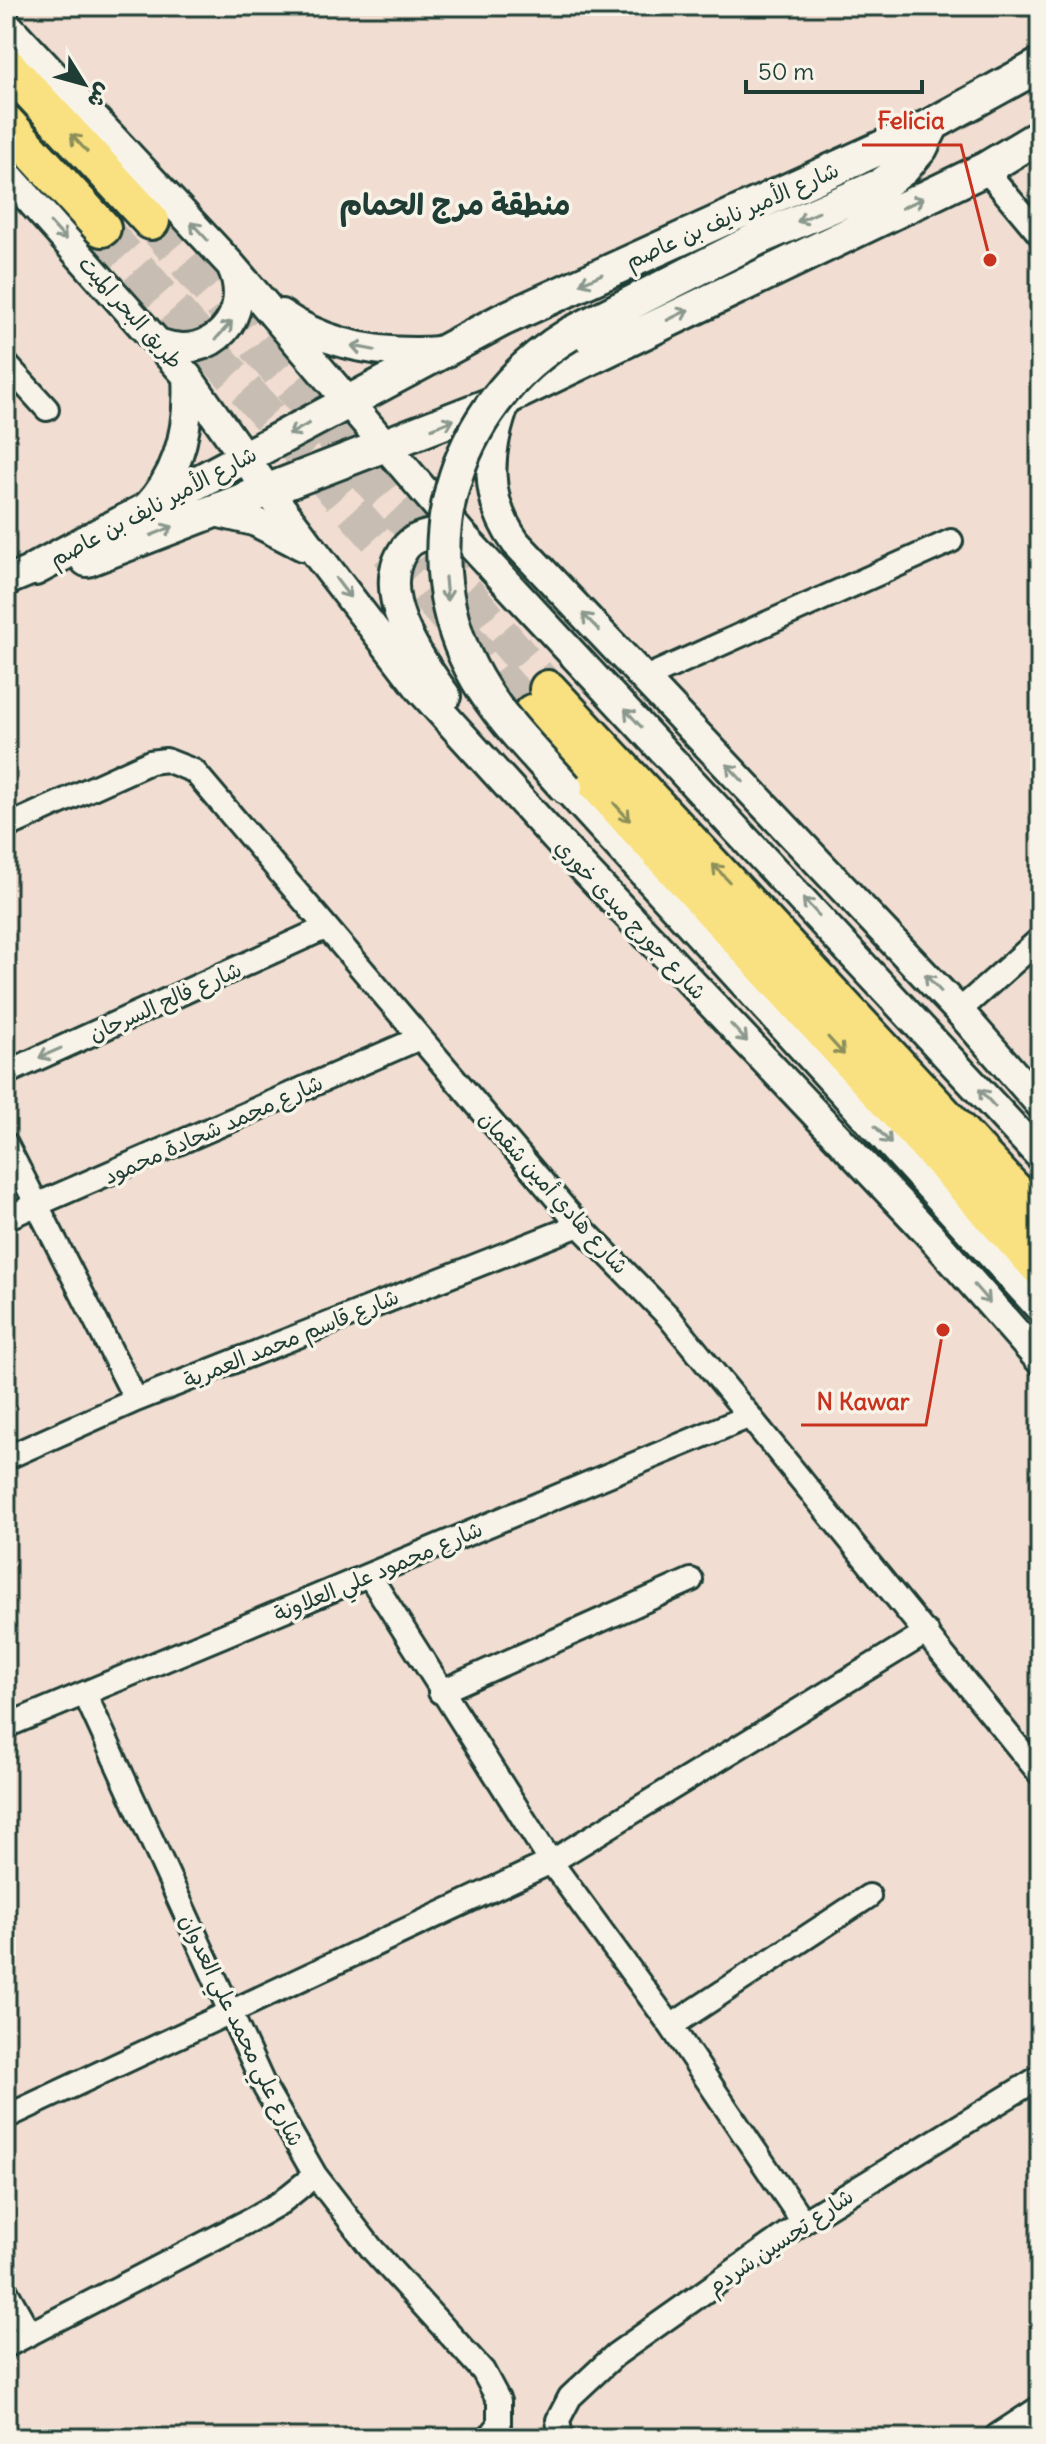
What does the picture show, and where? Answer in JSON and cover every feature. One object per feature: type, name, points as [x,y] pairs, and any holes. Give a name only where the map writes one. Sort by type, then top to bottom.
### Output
[{"type":"main road","points":[[6,65],[151,221]]},
{"type":"main road","name":"شارع الأمير نايف بن عاصم","points":[[20,575],[247,457],[440,351],[933,124],[1040,65]]},
{"type":"main road","name":"طريق البحر الميت","points":[[6,123],[102,228]]},
{"type":"main road","points":[[566,788],[477,680],[453,627],[445,594],[444,562],[450,490],[464,450],[482,418],[522,367],[570,334],[759,238],[881,185],[903,169],[921,148],[933,124]]},
{"type":"main road","name":"شارع الأمير نايف بن عاصم","points":[[20,575],[91,559],[507,398],[985,169],[1040,136]]},
{"type":"main road","points":[[1040,1218],[540,701],[1040,1268]]},
{"type":"street","points":[[6,24],[231,265],[463,536],[1028,1135],[1040,1156]]},
{"type":"street","points":[[985,169],[1040,235]]},
{"type":"street","name":"طريق البحر الميت","points":[[6,173],[161,344],[247,457]]},
{"type":"street","points":[[161,344],[185,350],[198,348],[210,343],[229,327],[240,292],[231,265]]},
{"type":"street","points":[[258,297],[294,322],[343,344],[408,353],[440,351]]},
{"type":"street","points":[[6,364],[47,409]]},
{"type":"street","points":[[143,511],[160,494],[181,450],[187,426],[187,376]]},
{"type":"street","points":[[507,398],[493,433],[489,460],[502,525],[959,1011],[1040,1104]]},
{"type":"street","name":"شارع جورج مبدى خوري","points":[[247,457],[269,492],[420,689],[569,853],[930,1235],[1040,1360]]},
{"type":"street","points":[[211,511],[274,529],[321,560]]},
{"type":"street","points":[[463,536],[438,533],[408,544],[396,561],[394,575],[393,592],[399,610],[438,684],[569,853]]},
{"type":"street","points":[[645,678],[951,541]]},
{"type":"street","name":"شارع هادي أمين شقمان","points":[[6,827],[150,762],[181,763],[205,781],[325,928],[579,1225],[668,1316],[1040,1774]]},
{"type":"street","points":[[566,788],[1040,1308]]},
{"type":"street","name":"شارع فالح السرحان","points":[[6,1073],[325,928]]},
{"type":"street","points":[[959,1011],[1040,939]]},
{"type":"street","name":"شارع محمد شحادة محمود","points":[[6,1218],[420,1038]]},
{"type":"street","points":[[6,1144],[136,1400]]},
{"type":"street","name":"شارع قاسم محمد العمرية","points":[[6,1458],[136,1400],[579,1225]]},
{"type":"street","name":"شارع محمود علي العلاونة","points":[[6,1726],[750,1416]]},
{"type":"street","points":[[369,1575],[440,1692],[551,1862],[671,2026],[803,2222]]},
{"type":"street","points":[[440,1692],[691,1580]]},
{"type":"street","points":[[6,2117],[551,1862],[927,1632]]},
{"type":"street","name":"شارع علي محمد علي العدوان","points":[[85,1694],[265,2088],[315,2175],[372,2249],[483,2371],[499,2401],[499,2425],[489,2438]]},
{"type":"street","points":[[671,2026],[869,1896]]},
{"type":"street","name":"شارع تحسين شردم","points":[[561,2438],[558,2420],[562,2410],[593,2372],[803,2222],[1040,2077]]},
{"type":"street","points":[[6,2346],[252,2219],[280,2203],[315,2175]]},
{"type":"street","points":[[6,2291],[30,2334]]},
{"type":"street","points":[[999,2438],[1040,2411]]},
{"type":"tunnel","points":[[151,221],[548,689]]},
{"type":"tunnel","points":[[102,228],[532,713]]},
{"type":"place","name":"Felicia","points":[[990,260]]},
{"type":"place","name":"N Kawar","points":[[943,1330]]},
{"type":"district","name":"منطقة مرج الحمام","points":[[455,204]]}]
